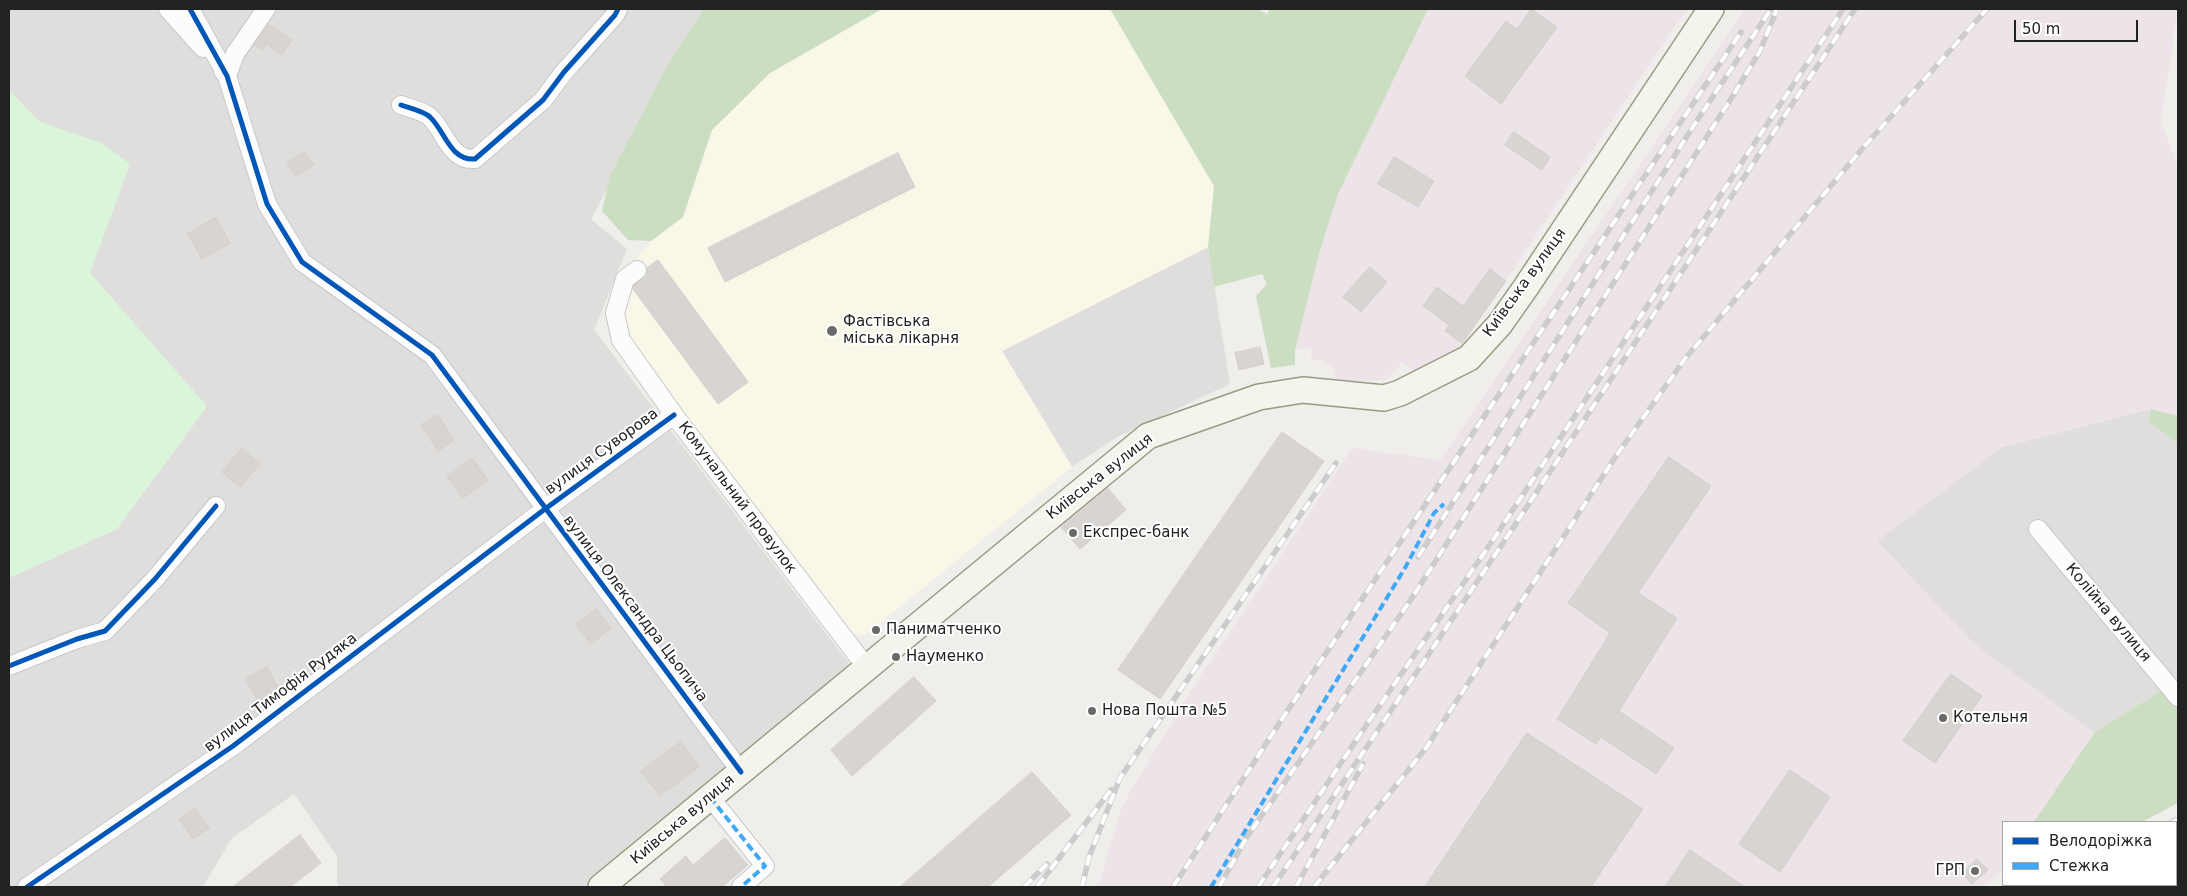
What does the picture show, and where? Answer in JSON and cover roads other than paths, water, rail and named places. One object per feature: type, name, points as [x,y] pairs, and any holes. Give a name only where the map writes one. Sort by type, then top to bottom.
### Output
[{"type":"main road","name":"Київська вулиця","points":[[601,887],[1148,436],[1259,397],[1303,390],[1384,398],[1400,393],[1469,358],[1500,324],[1711,9]]},
{"type":"street","points":[[168,9],[227,76],[235,54],[266,9]]},
{"type":"street","name":"вулиця Олександра Цьопича","points":[[190,9],[227,76],[267,204],[302,262],[432,355],[741,772]]},
{"type":"street","points":[[401,105],[429,116],[458,155],[466,160],[475,159],[543,100],[564,72],[615,15],[618,9]]},
{"type":"street","name":"Комунальний провулок","points":[[637,270],[625,279],[615,314],[621,340],[674,415],[867,668]]},
{"type":"street","name":"вулиця Суворова","points":[[545,509],[674,415]]},
{"type":"street","points":[[9,666],[77,639],[105,631],[155,579],[216,506]]},
{"type":"street","name":"вулиця Тимофія Рудяка","points":[[27,887],[233,746],[545,509]]},
{"type":"street","name":"Колійна вулиця","points":[[2038,529],[2178,697]]},
{"type":"street","points":[[710,797],[765,866],[741,887]]},
{"type":"railway","points":[[1418,557],[1698,119],[1771,9]]},
{"type":"railway","points":[[1219,887],[1247,837],[1410,601],[1734,94],[1760,51],[1777,9]]},
{"type":"railway","points":[[1258,887],[1495,537],[1843,9]]},
{"type":"railway","points":[[1273,887],[1503,543],[1855,9]]},
{"type":"railway","points":[[1314,887],[1426,748],[1616,456],[1684,360],[1862,149],[1987,9]]},
{"type":"railway","points":[[1173,887],[1284,716],[1741,32]]},
{"type":"railway","points":[[1082,887],[1089,857],[1120,778],[1336,463]]},
{"type":"railway","points":[[1296,887],[1363,764]]},
{"type":"railway","points":[[1037,887],[1111,790]]},
{"type":"railway","points":[[1024,887],[1047,864]]},
{"type":"place","name":"Фастівська міська лікарня","points":[[832,331]]},
{"type":"place","name":"Експрес-банк","points":[[1073,533]]},
{"type":"place","name":"Паниматченко","points":[[876,630]]},
{"type":"place","name":"Науменко","points":[[896,657]]},
{"type":"place","name":"Нова Пошта №5","points":[[1092,711]]},
{"type":"place","name":"Котельня","points":[[1943,718]]},
{"type":"place","name":"ГРП","points":[[1975,871]]}]
